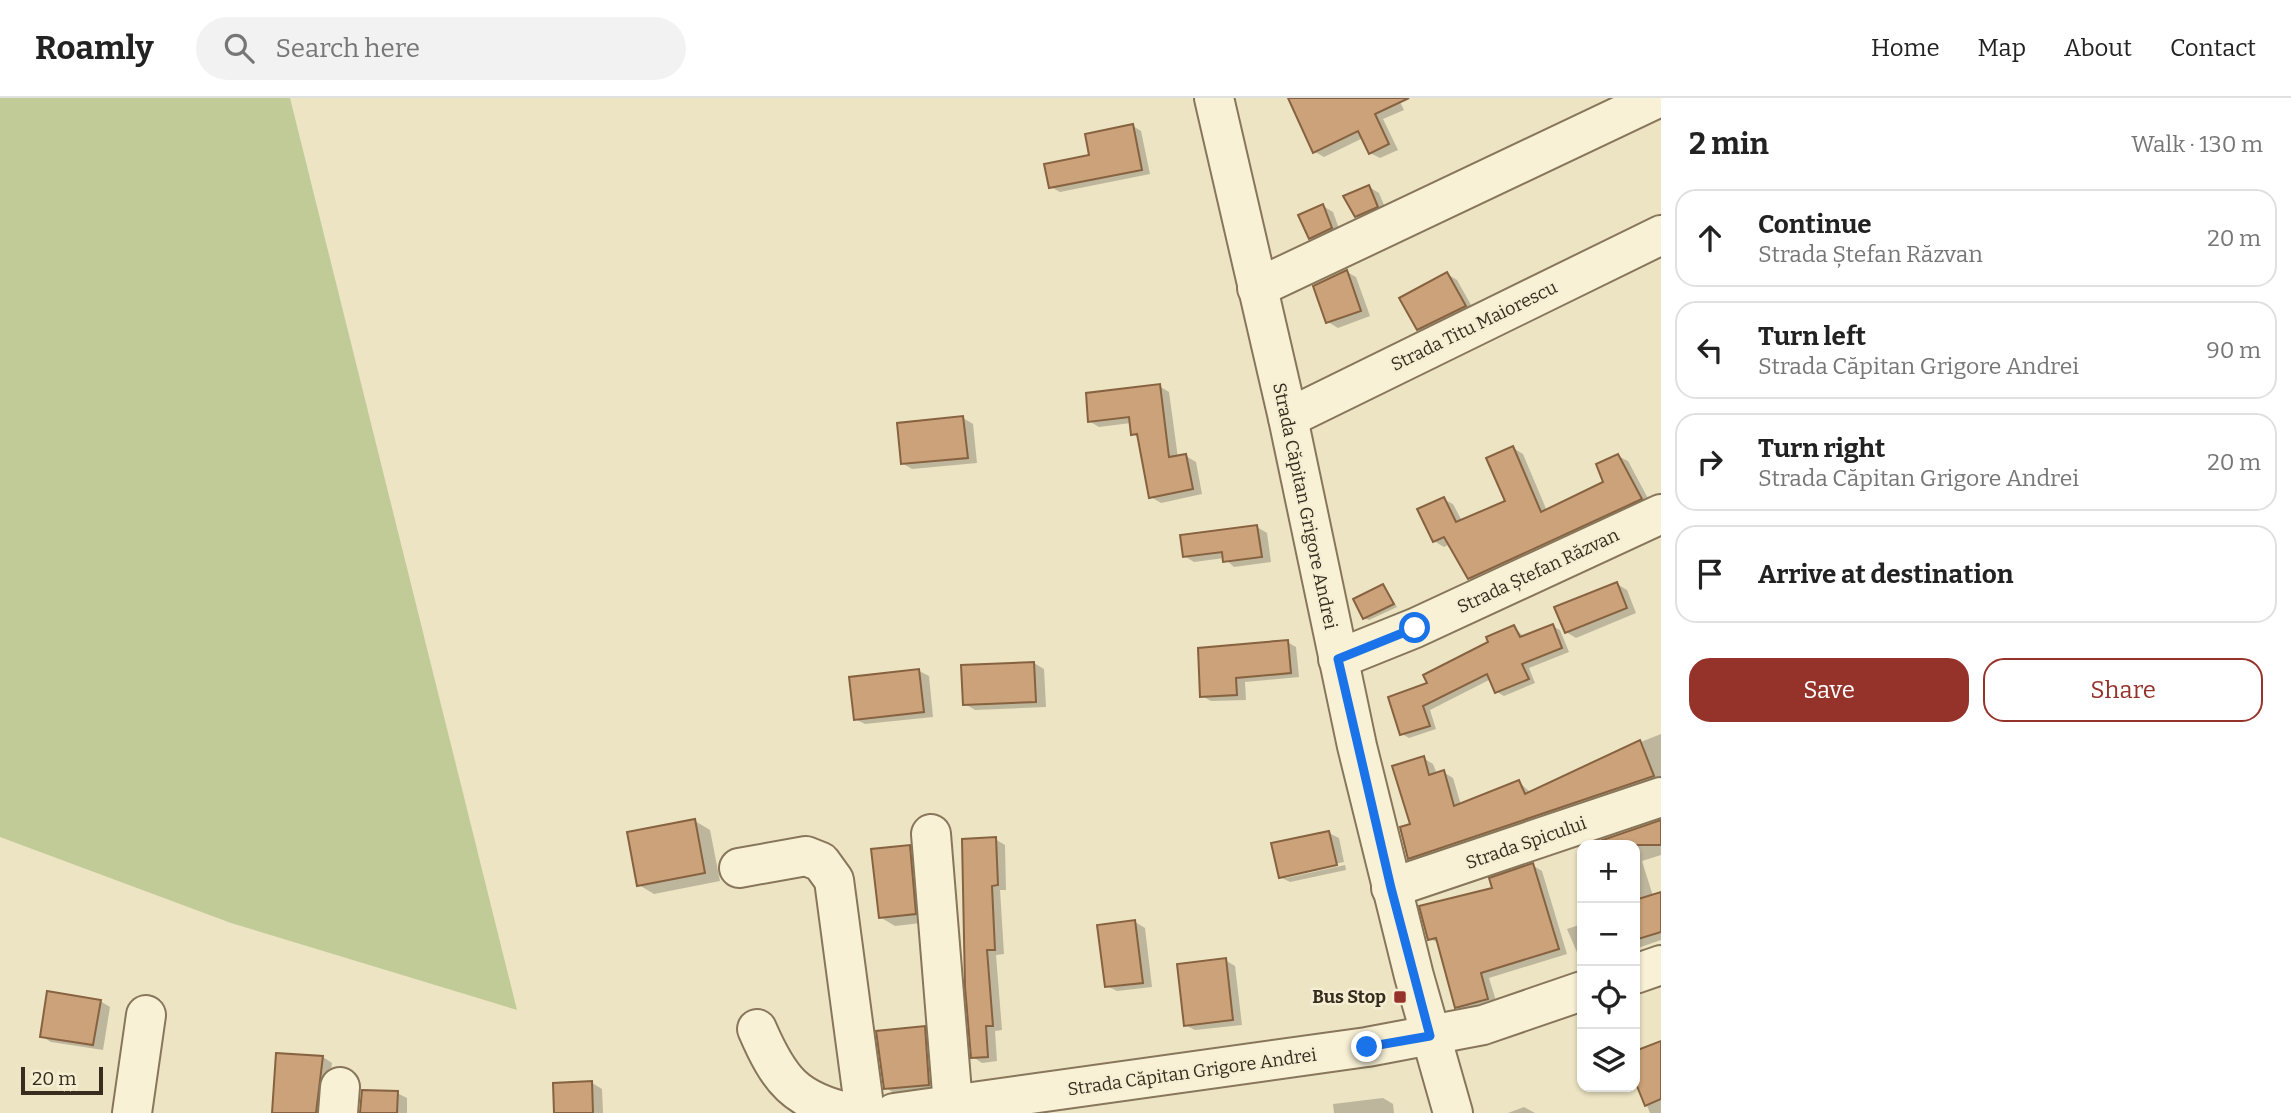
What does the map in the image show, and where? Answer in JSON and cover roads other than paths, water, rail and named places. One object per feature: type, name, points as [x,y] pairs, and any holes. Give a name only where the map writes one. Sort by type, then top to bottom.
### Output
[{"type":"street","name":"Strada Căpitan Grigore Andrei","points":[[1213,98],[1288,418],[1338,659],[1391,888],[1453,1113]]},
{"type":"street","points":[[1257,288],[1658,98]]},
{"type":"street","name":"Strada Titu Maiorescu","points":[[1288,418],[1661,235]]},
{"type":"street","name":"Strada Ștefan Răzvan","points":[[1338,659],[1415,628],[1661,514]]},
{"type":"street","name":"Strada Spicului","points":[[1391,888],[1661,797]]},
{"type":"street","points":[[931,834],[953,1105]]},
{"type":"street","points":[[739,867],[806,856],[821,862],[834,880],[865,1113]]},
{"type":"street","points":[[1640,972],[1661,965]]},
{"type":"street","points":[[1430,1036],[1483,1025],[1577,993]]},
{"type":"street","points":[[132,1113],[145,1015]]},
{"type":"street","points":[[757,1029],[773,1066],[794,1090],[834,1109],[851,1113]]},
{"type":"street","name":"Strada Căpitan Grigore Andrei","points":[[894,1113],[1297,1058],[1430,1036]]},
{"type":"place","name":"Bus Stop","points":[[1400,997]]}]
